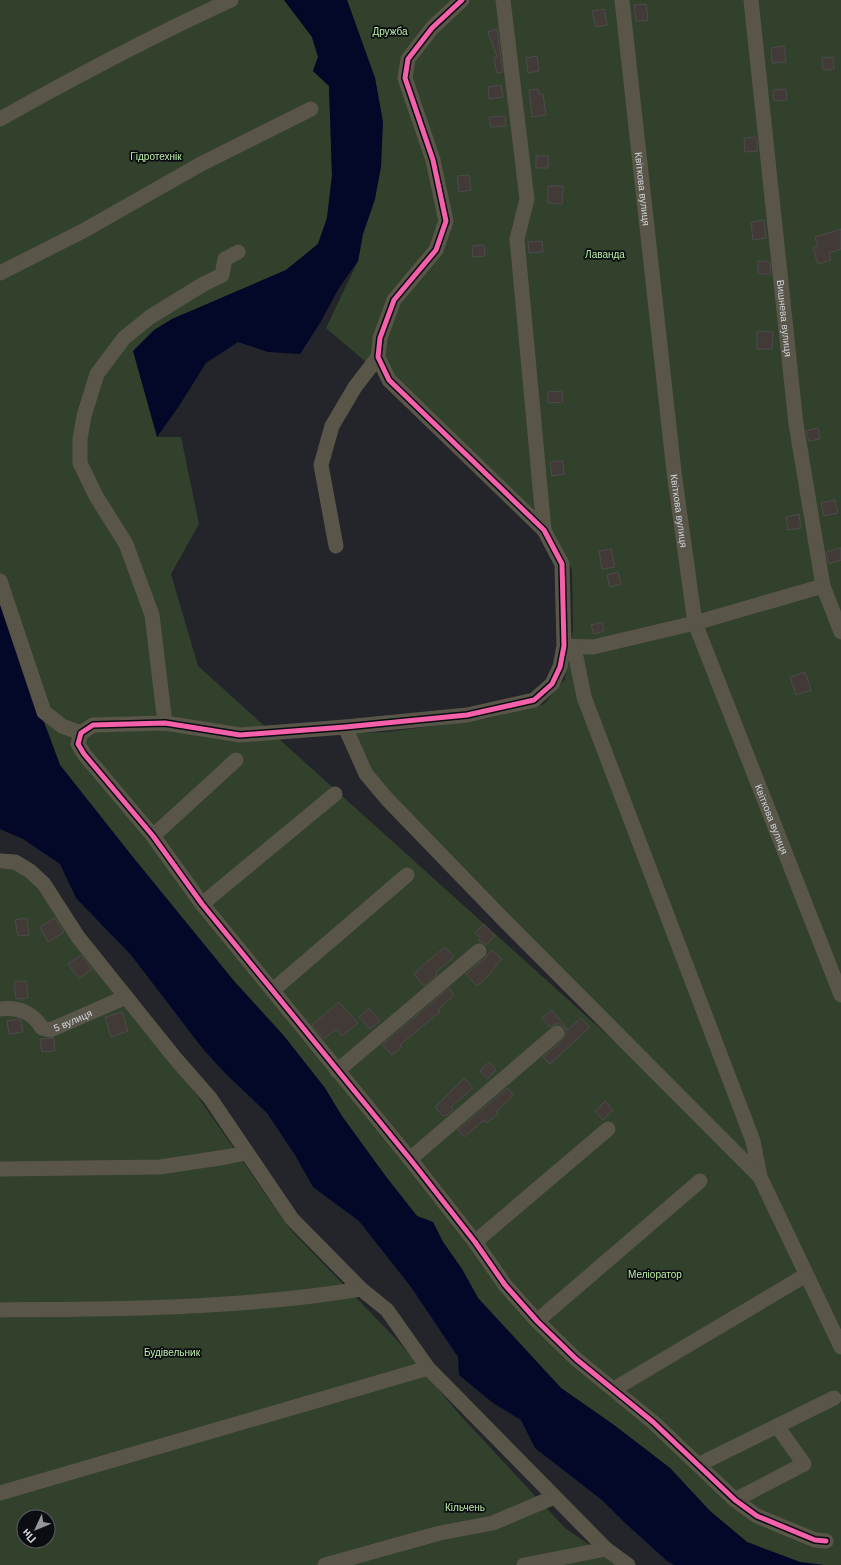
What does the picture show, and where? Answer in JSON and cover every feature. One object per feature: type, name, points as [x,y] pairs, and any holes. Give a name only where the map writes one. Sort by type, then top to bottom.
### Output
[{"type":"street","points":[[0,120],[75,77],[231,0]]},
{"type":"street","points":[[336,546],[321,466],[332,426],[355,387],[378,357],[380,338],[394,300],[436,250],[446,221],[433,160],[405,78],[408,59],[432,28],[462,0]]},
{"type":"street","points":[[503,0],[527,199],[517,239],[544,530]]},
{"type":"street","name":"Квіткова вулиця","points":[[622,0],[674,472],[695,623],[841,995]]},
{"type":"street","name":"Вишнева вулиця","points":[[751,0],[796,424],[823,586],[841,632]]},
{"type":"street","points":[[0,273],[83,230],[201,164],[311,109]]},
{"type":"street","points":[[165,723],[152,615],[126,544],[96,496],[80,463],[80,439],[84,416],[97,374],[124,338],[150,317],[202,285],[222,276],[225,259],[238,252]]},
{"type":"street","points":[[378,357],[389,380],[544,530],[562,564],[569,647],[584,697],[753,1141],[760,1177],[841,1347]]},
{"type":"street","points":[[0,581],[44,712],[62,726],[81,733]]},
{"type":"street","points":[[569,647],[593,648],[695,623],[823,586]]},
{"type":"street","points":[[569,647],[552,684],[534,700],[467,715],[345,727],[240,735],[165,723],[93,725],[81,733],[78,744],[84,754],[153,836],[202,904],[410,1159],[475,1242],[505,1285],[538,1321],[576,1359],[652,1422],[734,1500],[757,1516],[815,1540],[826,1541]]},
{"type":"street","points":[[345,727],[366,774],[387,799],[503,920],[760,1177]]},
{"type":"street","points":[[153,836],[236,760]]},
{"type":"street","points":[[202,904],[334,794]]},
{"type":"street","points":[[0,861],[15,862],[30,871],[44,884],[78,937],[210,1098],[292,1219],[361,1289],[387,1310],[428,1368],[606,1549],[628,1565]]},
{"type":"street","points":[[273,990],[406,875]]},
{"type":"street","points":[[337,1071],[479,951]]},
{"type":"street","name":"5 вулиця","points":[[0,1009],[8,1008],[26,1012],[36,1019],[42,1028],[50,1030],[126,997]]},
{"type":"street","points":[[410,1159],[557,1033]]},
{"type":"street","points":[[475,1242],[608,1129]]},
{"type":"street","points":[[0,1169],[160,1167],[246,1153]]},
{"type":"street","points":[[538,1321],[700,1181]]},
{"type":"street","points":[[614,1389],[806,1276]]},
{"type":"street","points":[[0,1310],[88,1310],[219,1305],[361,1289]]},
{"type":"street","points":[[0,1493],[428,1368]]},
{"type":"street","points":[[698,1465],[834,1398]]},
{"type":"street","points":[[734,1500],[804,1464],[777,1426]]},
{"type":"street","points":[[325,1565],[440,1533],[493,1522],[554,1497]]},
{"type":"street","points":[[524,1565],[606,1549]]},
{"type":"green space","points":[[0,0],[284,0],[312,37],[318,57],[313,71],[329,86],[332,175],[327,218],[318,244],[286,270],[172,319],[157,437],[181,437],[199,524],[171,574],[198,666],[766,1178],[378,782],[355,733],[387,732],[486,719],[544,704],[565,679],[573,630],[572,570],[554,532],[452,435],[326,328],[358,261],[363,234],[375,199],[383,122],[375,78],[347,0],[841,0],[841,1565],[824,1565],[800,1562],[747,1542],[710,1511],[670,1468],[614,1425],[561,1388],[478,1298],[462,1269],[443,1242],[433,1222],[417,1216],[341,1116],[325,1088],[284,1036],[234,981],[60,765],[0,604]]},
{"type":"green space","name":"Будівельник","points":[[19,868],[41,888],[183,1075],[289,1228],[397,1340],[460,1415],[565,1528],[619,1565],[0,1565],[0,869]]},
{"type":"water","points":[[284,0],[347,0],[375,78],[383,122],[381,167],[375,199],[363,234],[358,261],[339,288],[320,323],[300,354],[268,352],[238,342],[206,363],[179,406],[157,437],[133,351],[154,330],[172,319],[286,270],[318,244],[327,218],[332,175],[329,86],[313,71],[318,57],[312,37]]},
{"type":"water","points":[[0,604],[60,765],[234,981],[284,1036],[325,1088],[342,1116],[417,1216],[433,1222],[443,1242],[462,1269],[478,1298],[561,1388],[614,1425],[670,1468],[710,1511],[747,1542],[800,1562],[824,1565],[674,1565],[667,1561],[602,1500],[535,1448],[521,1420],[493,1403],[459,1375],[458,1357],[411,1287],[359,1221],[313,1187],[295,1155],[267,1113],[226,1074],[203,1049],[131,955],[76,898],[60,864],[23,839],[0,829]]},
{"type":"building","points":[[646,4],[648,20],[636,21],[634,5]]},
{"type":"building","points":[[604,9],[607,25],[596,27],[592,11]]},
{"type":"building","points":[[497,29],[503,72],[497,73],[494,58],[497,57],[488,32]]},
{"type":"building","points":[[784,46],[786,62],[772,63],[771,48]]},
{"type":"building","points":[[537,56],[539,71],[528,73],[526,58]]},
{"type":"building","points":[[833,57],[834,69],[823,70],[822,58]]},
{"type":"building","points":[[501,85],[503,97],[489,99],[488,87]]},
{"type":"building","points":[[538,89],[539,94],[543,94],[546,115],[532,117],[529,90]]},
{"type":"building","points":[[786,89],[787,100],[774,101],[773,90]]},
{"type":"building","points":[[505,116],[506,126],[491,127],[489,117]]},
{"type":"building","points":[[756,137],[758,151],[745,152],[744,138]]},
{"type":"building","points":[[536,156],[548,156],[548,168],[536,168]]},
{"type":"building","points":[[469,175],[471,190],[459,192],[457,176]]},
{"type":"building","points":[[548,186],[563,186],[562,204],[548,203]]},
{"type":"building","points":[[764,220],[766,238],[753,240],[751,222]]},
{"type":"building","points":[[841,229],[841,249],[829,253],[831,260],[818,264],[813,248],[818,246],[815,237]]},
{"type":"building","points":[[542,241],[543,252],[529,253],[528,242]]},
{"type":"building","points":[[484,245],[485,256],[473,257],[472,246]]},
{"type":"building","points":[[758,261],[770,262],[771,274],[758,274]]},
{"type":"building","points":[[757,331],[773,332],[772,349],[757,349]]},
{"type":"building","points":[[562,391],[563,402],[548,403],[548,392]]},
{"type":"building","points":[[818,428],[820,439],[809,441],[806,431]]},
{"type":"building","points":[[563,461],[564,474],[552,476],[550,462]]},
{"type":"building","points":[[835,500],[838,513],[824,516],[821,503]]},
{"type":"building","points":[[799,514],[801,528],[788,530],[786,517]]},
{"type":"building","points":[[841,548],[841,560],[829,564],[826,552]]},
{"type":"building","points":[[611,549],[615,567],[602,569],[599,551]]},
{"type":"building","points":[[618,572],[621,584],[610,587],[607,575]]},
{"type":"building","points":[[602,622],[604,631],[594,634],[591,625]]},
{"type":"building","points":[[805,672],[811,690],[796,695],[790,677]]},
{"type":"building","points":[[27,918],[29,935],[18,936],[15,920]]},
{"type":"building","points":[[55,918],[64,932],[48,942],[40,927]]},
{"type":"building","points":[[484,924],[495,936],[486,945],[478,940],[480,937],[475,933]]},
{"type":"building","points":[[445,947],[454,957],[436,972],[437,975],[424,986],[414,974]]},
{"type":"building","points":[[491,950],[502,959],[488,976],[477,986],[466,974],[485,958]]},
{"type":"building","points":[[81,955],[92,969],[79,979],[68,964]]},
{"type":"building","points":[[26,981],[28,998],[16,999],[14,982]]},
{"type":"building","points":[[449,988],[454,995],[438,1010],[440,1012],[400,1045],[402,1047],[392,1055],[382,1045]]},
{"type":"building","points":[[339,1002],[358,1023],[342,1036],[336,1029],[324,1039],[312,1025]]},
{"type":"building","points":[[369,1008],[380,1021],[370,1029],[359,1017]]},
{"type":"building","points":[[552,1010],[568,1030],[581,1018],[590,1027],[550,1064],[543,1057],[563,1040],[566,1032],[564,1027],[560,1024],[555,1024],[550,1027],[542,1018]]},
{"type":"building","points":[[122,1012],[128,1031],[111,1037],[105,1017]]},
{"type":"building","points":[[21,1020],[23,1032],[9,1034],[7,1021]]},
{"type":"building","points":[[54,1038],[55,1051],[42,1052],[40,1039]]},
{"type":"building","points":[[489,1062],[496,1070],[487,1079],[480,1071]]},
{"type":"building","points":[[464,1078],[473,1088],[451,1107],[453,1110],[446,1116],[443,1116],[435,1107]]},
{"type":"building","points":[[507,1088],[514,1095],[496,1112],[498,1114],[486,1123],[484,1120],[464,1137],[458,1130]]},
{"type":"building","points":[[605,1101],[613,1110],[603,1120],[595,1111]]},
{"type":"cycle path","points":[[462,0],[432,28],[408,59],[405,78],[433,160],[446,221],[436,250],[394,300],[380,338],[378,357],[389,380],[544,530],[562,564],[564,646],[560,667],[552,684],[534,700],[467,715],[345,727],[240,735],[165,723],[93,725],[81,733],[78,744],[84,754],[153,836],[202,904],[410,1159],[475,1242],[505,1285],[537,1321],[576,1359],[653,1422],[735,1500],[757,1516],[815,1540],[826,1541]]},
{"type":"park label","name":"Дружба","points":[[390,31]]},
{"type":"park label","name":"Гідротехнік","points":[[156,156]]},
{"type":"park label","name":"Лаванда","points":[[605,254]]},
{"type":"park label","name":"Меліоратор","points":[[655,1274]]},
{"type":"park label","name":"Кільчень","points":[[465,1507]]}]
